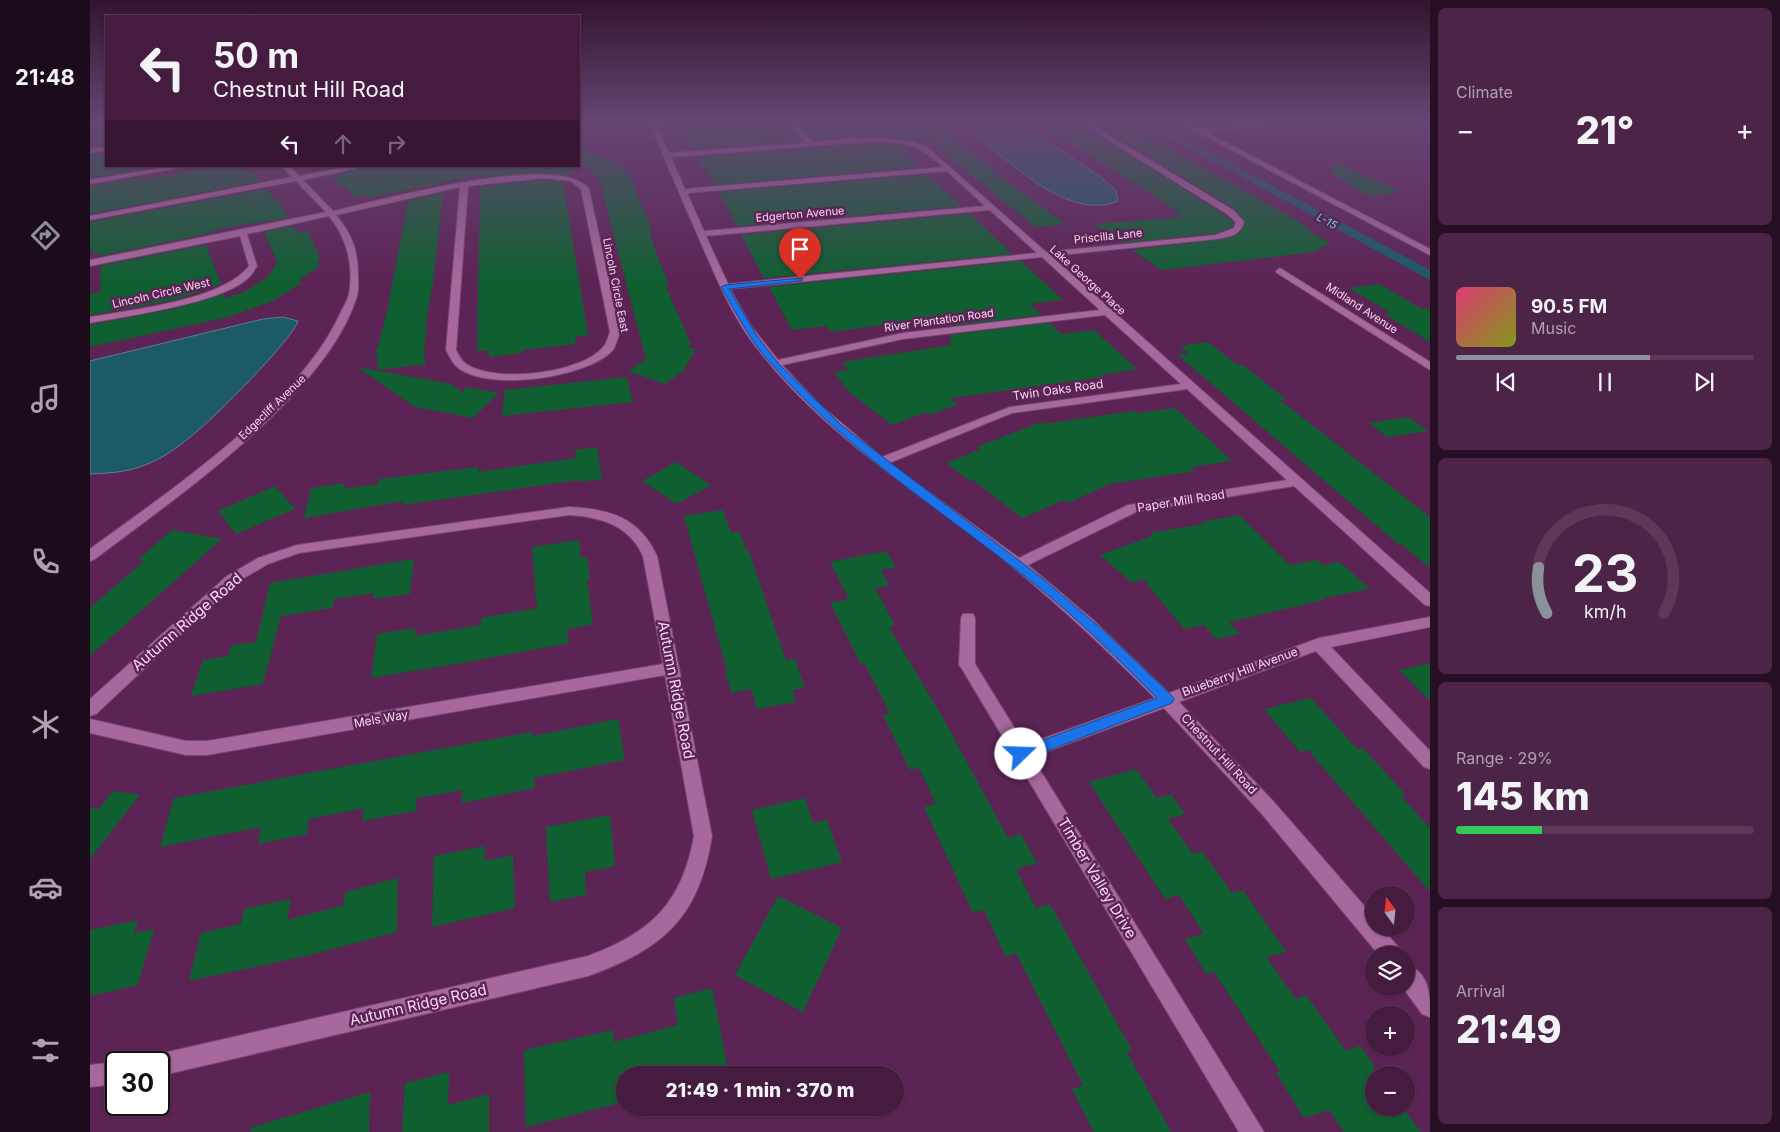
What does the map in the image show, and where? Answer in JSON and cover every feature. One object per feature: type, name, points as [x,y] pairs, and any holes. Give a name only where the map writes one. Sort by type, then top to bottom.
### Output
[{"type":"street","points":[[90,182],[133,175]]},
{"type":"street","name":"Edgecliff Avenue","points":[[90,556],[254,427],[284,399],[313,367],[330,343],[351,302],[356,266],[349,241],[330,214],[293,175]]},
{"type":"street","points":[[90,218],[322,175]]},
{"type":"street","name":"Chestnut Hill Road","points":[[675,175],[725,287],[754,337],[775,364],[831,420],[880,462],[1018,564],[1101,635],[1168,699],[1225,759],[1304,848],[1385,946]]},
{"type":"street","points":[[682,191],[878,175]]},
{"type":"street","name":"Lake George Place","points":[[954,175],[1430,601]]},
{"type":"street","name":"Priscilla Lane","points":[[725,287],[1224,236],[1235,232],[1240,226],[1238,219],[1230,212],[1169,175]]},
{"type":"street","points":[[1282,175],[1430,252]]},
{"type":"street","name":"Lincoln Circle East","points":[[330,214],[464,185],[542,176],[565,178],[584,186],[615,332],[613,344],[602,356],[584,365],[562,371],[509,377],[475,373],[466,370],[454,360],[451,350],[464,185]]},
{"type":"street","name":"Edgerton Avenue","points":[[701,234],[990,208]]},
{"type":"street","points":[[90,263],[330,214]]},
{"type":"street","name":"Lincoln Circle West","points":[[90,320],[197,298],[238,283],[249,274],[253,266],[243,233]]},
{"type":"street","name":"Midland Avenue","points":[[1280,271],[1430,367]]},
{"type":"street","name":"River Plantation Road","points":[[775,364],[903,336],[1107,312]]},
{"type":"street","name":"Twin Oaks Road","points":[[880,462],[1010,410],[1189,386]]},
{"type":"street","name":"Paper Mill Road","points":[[1018,564],[1133,508],[1297,482]]},
{"type":"street","name":"Autumn Ridge Road","points":[[90,709],[218,590],[232,579],[263,561],[288,552],[314,546],[568,511],[611,517],[633,529],[641,537],[650,556],[703,836],[701,856],[695,877],[672,916],[655,933],[635,947],[612,959],[170,1062]]},
{"type":"street","name":"Timber Valley Drive","points":[[968,618],[967,665],[1252,1132]]},
{"type":"street","name":"Blueberry Hill Avenue","points":[[1021,754],[1319,644],[1430,622]]},
{"type":"street","points":[[1319,644],[1430,762]]},
{"type":"street","name":"Mels Way","points":[[90,726],[186,748],[207,748],[672,668]]},
{"type":"street","points":[[1415,986],[1430,1006]]},
{"type":"street","points":[[90,1076],[105,1074]]},
{"type":"shaded area","points":[[1025,175],[1098,175],[1116,191],[1118,201],[1098,205],[1076,202],[1055,194]]},
{"type":"shaded area","points":[[283,317],[298,321],[282,344],[234,396],[179,446],[143,466],[121,472],[90,474],[90,361],[263,319]]},
{"type":"building","points":[[90,175],[109,175],[90,178]]},
{"type":"building","points":[[169,175],[256,175],[261,181],[90,214],[90,186],[141,177],[141,180]]},
{"type":"building","points":[[336,175],[520,175],[480,178],[480,175],[369,198],[367,195],[354,198],[345,186],[340,187],[332,176]]},
{"type":"building","points":[[595,175],[630,175],[652,231],[650,231],[653,244],[669,285],[665,285],[691,344],[688,348],[696,349],[683,371],[665,384],[628,371],[646,359],[599,178]]},
{"type":"building","points":[[708,175],[830,175],[715,185]]},
{"type":"building","points":[[927,175],[962,206],[737,226],[719,192]]},
{"type":"building","points":[[971,175],[998,175],[1065,224],[1036,227]]},
{"type":"building","points":[[1121,175],[1160,175],[1234,223],[1232,227],[1216,233],[1122,243],[1094,224],[1182,217],[1176,214],[1180,213]]},
{"type":"building","points":[[1179,175],[1215,175],[1301,223],[1314,234],[1330,243],[1314,252],[1161,270],[1132,250],[1230,238],[1241,232],[1245,221],[1234,208]]},
{"type":"building","points":[[1334,175],[1363,175],[1401,192],[1368,196]]},
{"type":"building","points":[[544,180],[563,182],[588,335],[575,337],[576,344],[522,350],[522,353],[489,357],[489,350],[477,351],[480,187]]},
{"type":"building","points":[[266,189],[281,205],[288,218],[222,228],[202,235],[99,256],[99,253],[93,254],[94,250],[90,251],[90,222]]},
{"type":"building","points":[[443,193],[433,283],[427,315],[424,356],[426,364],[378,370],[376,348],[378,347],[387,312],[408,201]]},
{"type":"building","points":[[970,214],[1012,254],[764,278],[741,235]]},
{"type":"building","points":[[293,226],[297,233],[307,231],[320,257],[318,261],[319,267],[297,281],[303,282],[273,301],[228,317],[90,347],[90,325],[174,309],[224,294],[226,298],[244,292],[268,277],[277,262],[264,232]]},
{"type":"building","points":[[206,245],[221,284],[175,300],[90,315],[90,294],[101,291],[100,266]]},
{"type":"building","points":[[1021,261],[1063,300],[1030,304],[1042,315],[949,326],[947,317],[831,332],[827,326],[792,330],[769,287]]},
{"type":"building","points":[[1379,284],[1422,309],[1430,308],[1430,342],[1384,314],[1391,313],[1349,288]]},
{"type":"building","points":[[1050,323],[1061,334],[1094,330],[1137,369],[1101,375],[1103,377],[950,398],[958,404],[930,415],[927,412],[892,425],[849,392],[834,372],[848,370],[842,362],[951,345],[950,335]]},
{"type":"building","points":[[1208,342],[1239,366],[1243,365],[1286,399],[1280,400],[1430,517],[1430,568],[1401,544],[1398,544],[1178,355],[1189,353],[1180,346]]},
{"type":"building","points":[[357,367],[451,384],[462,392],[467,387],[499,393],[473,418],[415,407]]},
{"type":"building","points":[[627,377],[633,402],[502,416],[505,390]]},
{"type":"building","points":[[1175,408],[1232,461],[1191,467],[1195,471],[1110,484],[1068,503],[1064,500],[1022,518],[973,480],[970,481],[946,463],[981,449],[977,447],[1041,422],[1043,424],[1134,411],[1137,413]]},
{"type":"building","points":[[1408,417],[1428,431],[1387,437],[1369,423]]},
{"type":"building","points":[[597,447],[602,479],[579,482],[579,480],[402,505],[403,501],[304,518],[311,488],[345,483],[344,489],[378,484],[379,479],[478,467],[479,472],[576,458],[575,450]]},
{"type":"building","points":[[676,462],[711,485],[677,504],[642,481]]},
{"type":"building","points":[[275,486],[295,509],[236,534],[218,511]]},
{"type":"building","points":[[723,510],[731,533],[739,531],[746,549],[748,549],[786,660],[795,659],[805,688],[792,690],[796,702],[757,709],[751,689],[731,693],[725,671],[727,671],[684,516]]},
{"type":"building","points":[[1239,515],[1290,565],[1318,560],[1323,565],[1340,562],[1370,589],[1322,598],[1324,600],[1229,622],[1240,634],[1216,639],[1204,625],[1184,629],[1143,579],[1132,583],[1100,555],[1152,536],[1150,533],[1203,524],[1201,522]]},
{"type":"building","points":[[172,530],[222,539],[90,656],[90,608],[144,561],[138,560]]},
{"type":"building","points":[[579,540],[581,558],[587,557],[590,579],[587,580],[593,624],[567,629],[569,643],[371,678],[377,634],[415,628],[415,636],[481,625],[481,618],[537,608],[532,547]]},
{"type":"building","points":[[886,551],[896,567],[881,570],[889,585],[875,588],[895,625],[889,627],[942,716],[1008,838],[1021,834],[1037,863],[1016,869],[1036,908],[1050,904],[1132,1050],[1127,1052],[1171,1132],[1094,1132],[1072,1089],[1083,1085],[1016,953],[1006,957],[984,910],[973,913],[924,807],[936,804],[919,768],[910,770],[883,715],[890,713],[865,664],[861,664],[830,603],[849,599],[830,562]]},
{"type":"building","points":[[414,559],[410,594],[373,599],[374,593],[334,599],[332,608],[281,616],[263,684],[191,696],[203,660],[228,656],[232,645],[256,642],[270,583]]},
{"type":"building","points":[[1430,663],[1430,701],[1399,670]]},
{"type":"building","points":[[1311,698],[1357,749],[1363,748],[1406,795],[1401,796],[1430,828],[1430,892],[1308,750],[1300,752],[1264,709]]},
{"type":"building","points":[[618,719],[625,760],[534,778],[535,788],[462,803],[462,790],[417,798],[416,811],[362,821],[364,808],[309,819],[307,834],[258,844],[261,827],[160,847],[174,798],[532,732],[532,736]]},
{"type":"building","points":[[1136,769],[1157,798],[1171,794],[1185,814],[1168,819],[1193,854],[1202,851],[1232,893],[1243,890],[1286,952],[1266,957],[1296,999],[1306,995],[1346,1051],[1360,1046],[1365,1056],[1367,1056],[1374,1065],[1365,1066],[1365,1116],[1409,1116],[1421,1132],[1344,1132],[1329,1110],[1304,1118],[1276,1073],[1280,1072],[1214,972],[1206,974],[1185,939],[1204,934],[1179,895],[1165,899],[1089,782]]},
{"type":"building","points":[[113,791],[140,795],[90,859],[90,808],[99,809]]},
{"type":"building","points":[[805,798],[813,823],[827,820],[842,862],[771,879],[752,810]]},
{"type":"building","points":[[610,815],[615,866],[585,872],[586,895],[550,902],[546,827]]},
{"type":"building","points":[[484,846],[485,861],[513,855],[515,908],[432,927],[434,856]]},
{"type":"building","points":[[398,878],[397,932],[306,956],[189,981],[201,933],[241,924],[244,909],[291,899],[287,920],[344,905],[345,892]]},
{"type":"building","points":[[778,896],[842,928],[803,1012],[735,975]]},
{"type":"building","points":[[138,920],[134,933],[154,929],[138,985],[90,996],[90,930]]},
{"type":"building","points":[[712,988],[727,1066],[616,1066],[616,1104],[526,1127],[524,1050],[613,1030],[614,1042],[678,1025],[674,998]]},
{"type":"building","points":[[449,1072],[448,1105],[489,1094],[489,1132],[402,1132],[405,1083]]},
{"type":"building","points":[[370,1092],[369,1132],[251,1132],[250,1128]]},
{"type":"waterway","name":"L-15","points":[[1243,175],[1430,276]]},
{"type":"route","points":[[800,279],[725,287],[737,311],[775,364],[838,427],[880,462],[1001,551],[1038,581],[1101,635],[1168,699],[1021,754]]}]
